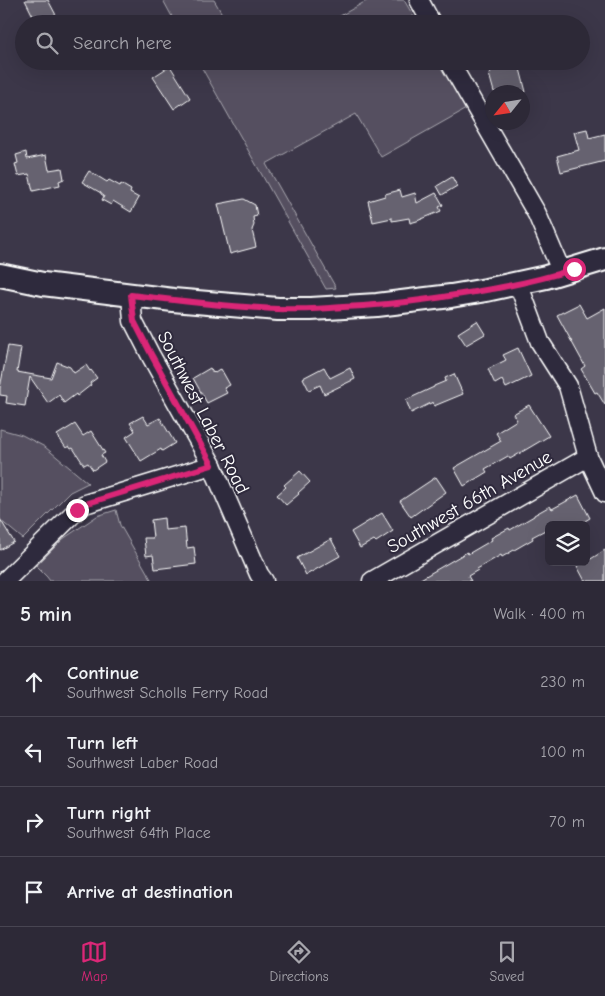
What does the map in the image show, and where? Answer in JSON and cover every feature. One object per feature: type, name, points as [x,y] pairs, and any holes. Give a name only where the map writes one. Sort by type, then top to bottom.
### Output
[{"type":"main road","points":[[0,275],[43,284],[131,295],[278,309],[311,309],[377,305],[486,290],[562,273],[605,259]]},
{"type":"street","points":[[419,0],[427,15]]},
{"type":"street","points":[[455,70],[533,207],[556,255],[562,273]]},
{"type":"street","points":[[518,283],[540,342],[568,386],[588,457],[605,493]]},
{"type":"street","name":"Southwest Laber Road","points":[[131,295],[134,321],[212,465],[261,578]]},
{"type":"street","name":"Southwest 66th Avenue","points":[[372,581],[588,457]]},
{"type":"street","points":[[5,581],[85,504],[212,465]]},
{"type":"shaded area","points":[[163,0],[214,0],[223,15],[171,15]]},
{"type":"shaded area","points":[[368,0],[404,0],[413,15],[342,15]]},
{"type":"shaded area","points":[[203,70],[444,70],[466,109],[381,157],[356,114],[266,164],[336,288],[326,289]]},
{"type":"shaded area","points":[[0,429],[22,435],[45,447],[88,483],[70,492],[23,539],[0,520]]},
{"type":"shaded area","points":[[116,510],[120,525],[152,581],[50,581],[36,566],[63,539],[97,516]]},
{"type":"building","points":[[25,0],[48,0],[56,15],[32,15]]},
{"type":"building","points":[[164,70],[172,70],[190,98],[174,109],[153,77]]},
{"type":"building","points":[[490,70],[520,70],[524,85],[492,85],[489,74],[491,73]]},
{"type":"building","points":[[587,129],[589,138],[605,134],[605,161],[561,172],[557,156],[579,150],[574,132]]},
{"type":"building","points":[[26,152],[27,159],[46,155],[49,170],[62,168],[64,179],[59,181],[60,185],[33,191],[29,174],[18,176],[15,164],[18,163],[16,155]]},
{"type":"building","points":[[89,171],[107,182],[109,180],[120,186],[121,184],[131,190],[130,193],[139,198],[131,212],[113,201],[111,205],[102,200],[104,196],[101,193],[82,182]]},
{"type":"building","points":[[452,177],[457,186],[442,195],[437,186]]},
{"type":"building","points":[[400,190],[402,197],[415,193],[417,203],[436,193],[443,205],[439,207],[441,211],[410,223],[409,218],[392,221],[392,218],[373,222],[368,201]]},
{"type":"building","points":[[244,199],[255,205],[257,216],[253,217],[254,225],[252,230],[256,247],[230,254],[218,204]]},
{"type":"building","points":[[579,304],[587,318],[605,308],[605,405],[597,392],[595,393],[581,369],[585,366],[557,315]]},
{"type":"building","points":[[477,321],[485,334],[466,345],[458,333]]},
{"type":"building","points":[[8,346],[21,348],[17,372],[51,378],[57,362],[70,367],[74,373],[86,365],[97,378],[77,396],[76,394],[64,403],[59,395],[48,403],[30,377],[25,406],[6,403],[7,396],[0,395],[0,388]]},
{"type":"building","points":[[518,348],[531,376],[506,388],[502,380],[495,384],[488,369],[506,360],[503,355]]},
{"type":"building","points":[[324,367],[330,378],[350,368],[355,379],[324,394],[320,385],[309,390],[303,378]]},
{"type":"building","points":[[210,368],[213,373],[221,369],[230,385],[224,388],[227,393],[207,403],[193,378]]},
{"type":"building","points":[[454,374],[463,394],[434,406],[433,402],[411,413],[406,400],[446,381],[445,378]]},
{"type":"building","points":[[529,405],[549,436],[510,459],[508,456],[485,469],[487,472],[464,486],[454,468],[501,441],[496,433],[517,420],[513,414]]},
{"type":"building","points":[[143,416],[148,424],[160,418],[175,443],[141,461],[126,437],[135,431],[130,423]]},
{"type":"building","points":[[75,424],[83,436],[91,431],[105,453],[101,455],[105,462],[93,470],[88,463],[84,465],[73,448],[71,449],[69,446],[66,448],[57,435]]},
{"type":"building","points":[[300,471],[310,482],[286,505],[277,495],[286,487],[284,485]]},
{"type":"building","points":[[436,477],[446,492],[411,517],[400,501]]},
{"type":"building","points":[[578,495],[590,518],[585,521],[545,521],[545,530],[502,557],[501,555],[477,569],[468,576],[471,581],[417,581],[467,552],[468,554],[492,540],[491,538],[509,528],[510,530],[550,506],[552,509]]},
{"type":"building","points":[[382,513],[393,531],[376,542],[374,540],[360,548],[351,532]]},
{"type":"building","points":[[164,518],[165,530],[185,528],[187,548],[194,547],[196,564],[155,569],[153,555],[146,556],[144,538],[153,538],[151,520]]},
{"type":"building","points":[[0,519],[14,542],[0,550]]},
{"type":"building","points":[[331,539],[340,556],[306,575],[297,558]]},
{"type":"building","points":[[605,550],[605,581],[585,581],[577,566],[590,566],[590,559]]},
{"type":"route","points":[[77,510],[85,504],[212,465],[134,321],[131,295],[278,309],[311,309],[377,305],[451,296],[546,277],[574,269]]}]
